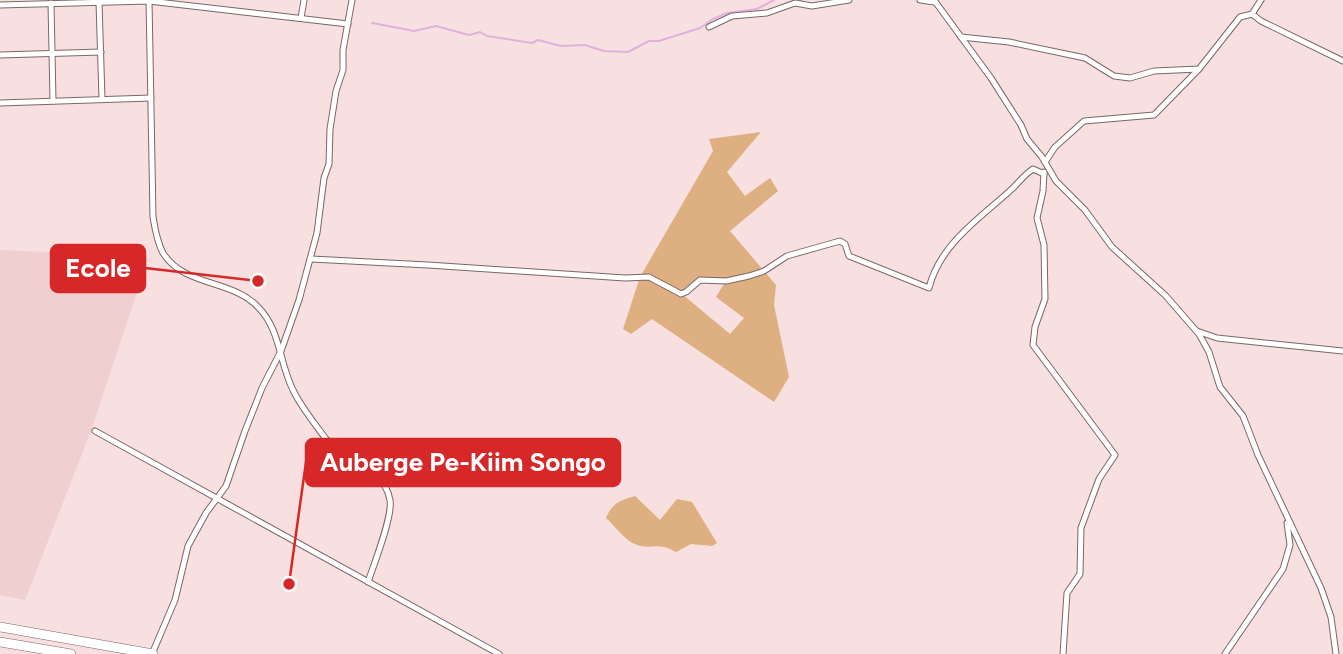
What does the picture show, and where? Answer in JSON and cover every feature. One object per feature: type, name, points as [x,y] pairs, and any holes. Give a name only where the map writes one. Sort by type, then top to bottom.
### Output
[{"type":"highway","points":[[0,627],[152,654]]},
{"type":"highway","points":[[0,642],[71,654]]},
{"type":"street","points":[[149,0],[153,217],[159,245],[165,256],[190,276],[240,292],[260,308],[278,340],[293,391],[326,438],[331,444],[367,465],[381,480],[391,503],[368,582]]},
{"type":"street","points":[[3,3],[149,0],[348,24]]},
{"type":"street","points":[[301,19],[304,0]]},
{"type":"street","points":[[152,654],[175,600],[188,547],[226,485],[262,388],[281,351],[311,259],[329,164],[330,129],[336,91],[343,70],[343,50],[352,0]]},
{"type":"street","points":[[709,27],[732,16],[767,13],[795,3],[812,6],[849,0]]},
{"type":"street","points":[[920,0],[934,1],[991,78],[1027,139],[1056,181],[1084,210],[1112,247],[1165,295],[1195,330],[1209,352],[1225,396],[1243,416],[1258,456],[1321,588],[1331,617],[1336,654]]},
{"type":"street","points":[[1063,654],[1067,593],[1080,574],[1081,527],[1099,479],[1115,455],[1033,345],[1035,327],[1045,299],[1044,245],[1037,218],[1044,191],[1045,162],[1055,147],[1084,121],[1154,115],[1199,69],[1240,17],[1252,14],[1261,0]]},
{"type":"street","points":[[51,2],[53,101]]},
{"type":"street","points":[[99,2],[102,99]]},
{"type":"street","points":[[1252,14],[1343,61]]},
{"type":"street","points":[[961,37],[1009,42],[1085,58],[1114,76],[1130,78],[1154,71],[1199,69]]},
{"type":"street","points":[[0,55],[101,52]]},
{"type":"street","points":[[0,103],[151,98]]},
{"type":"street","points":[[311,259],[625,278],[649,277],[681,293],[705,279],[726,281],[749,276],[764,271],[787,256],[840,240],[845,244],[849,256],[929,288],[932,274],[944,255],[980,214],[1033,169],[1044,174]]},
{"type":"street","points":[[1195,330],[1217,338],[1343,351]]},
{"type":"street","points":[[96,431],[499,654]]},
{"type":"street","points":[[1225,654],[1283,569],[1290,545],[1286,514]]},
{"type":"shaded area","points":[[761,132],[727,172],[745,196],[770,178],[778,191],[730,231],[776,285],[774,305],[789,377],[774,402],[652,319],[631,334],[623,329],[640,277],[713,151],[709,139]],"holes":[[[704,279],[725,282],[716,297],[744,318],[730,334],[682,294]]]},
{"type":"shaded area","points":[[0,250],[145,256],[148,259],[91,431],[25,600],[0,595]]},
{"type":"shaded area","points":[[635,496],[660,520],[677,499],[692,502],[717,543],[712,546],[691,544],[676,552],[664,547],[633,543],[606,518],[618,503]]},
{"type":"waterway","points":[[372,23],[414,31],[436,26],[469,35],[480,32],[487,36],[532,43],[538,40],[561,46],[585,45],[604,51],[628,52],[649,41],[659,41],[700,28],[727,13],[757,9],[774,0]]},
{"type":"waterway","points":[[792,0],[802,0]]},
{"type":"place","name":"Ecole","points":[[258,281]]},
{"type":"place","name":"Auberge Pe-Kiim Songo","points":[[289,584]]}]
